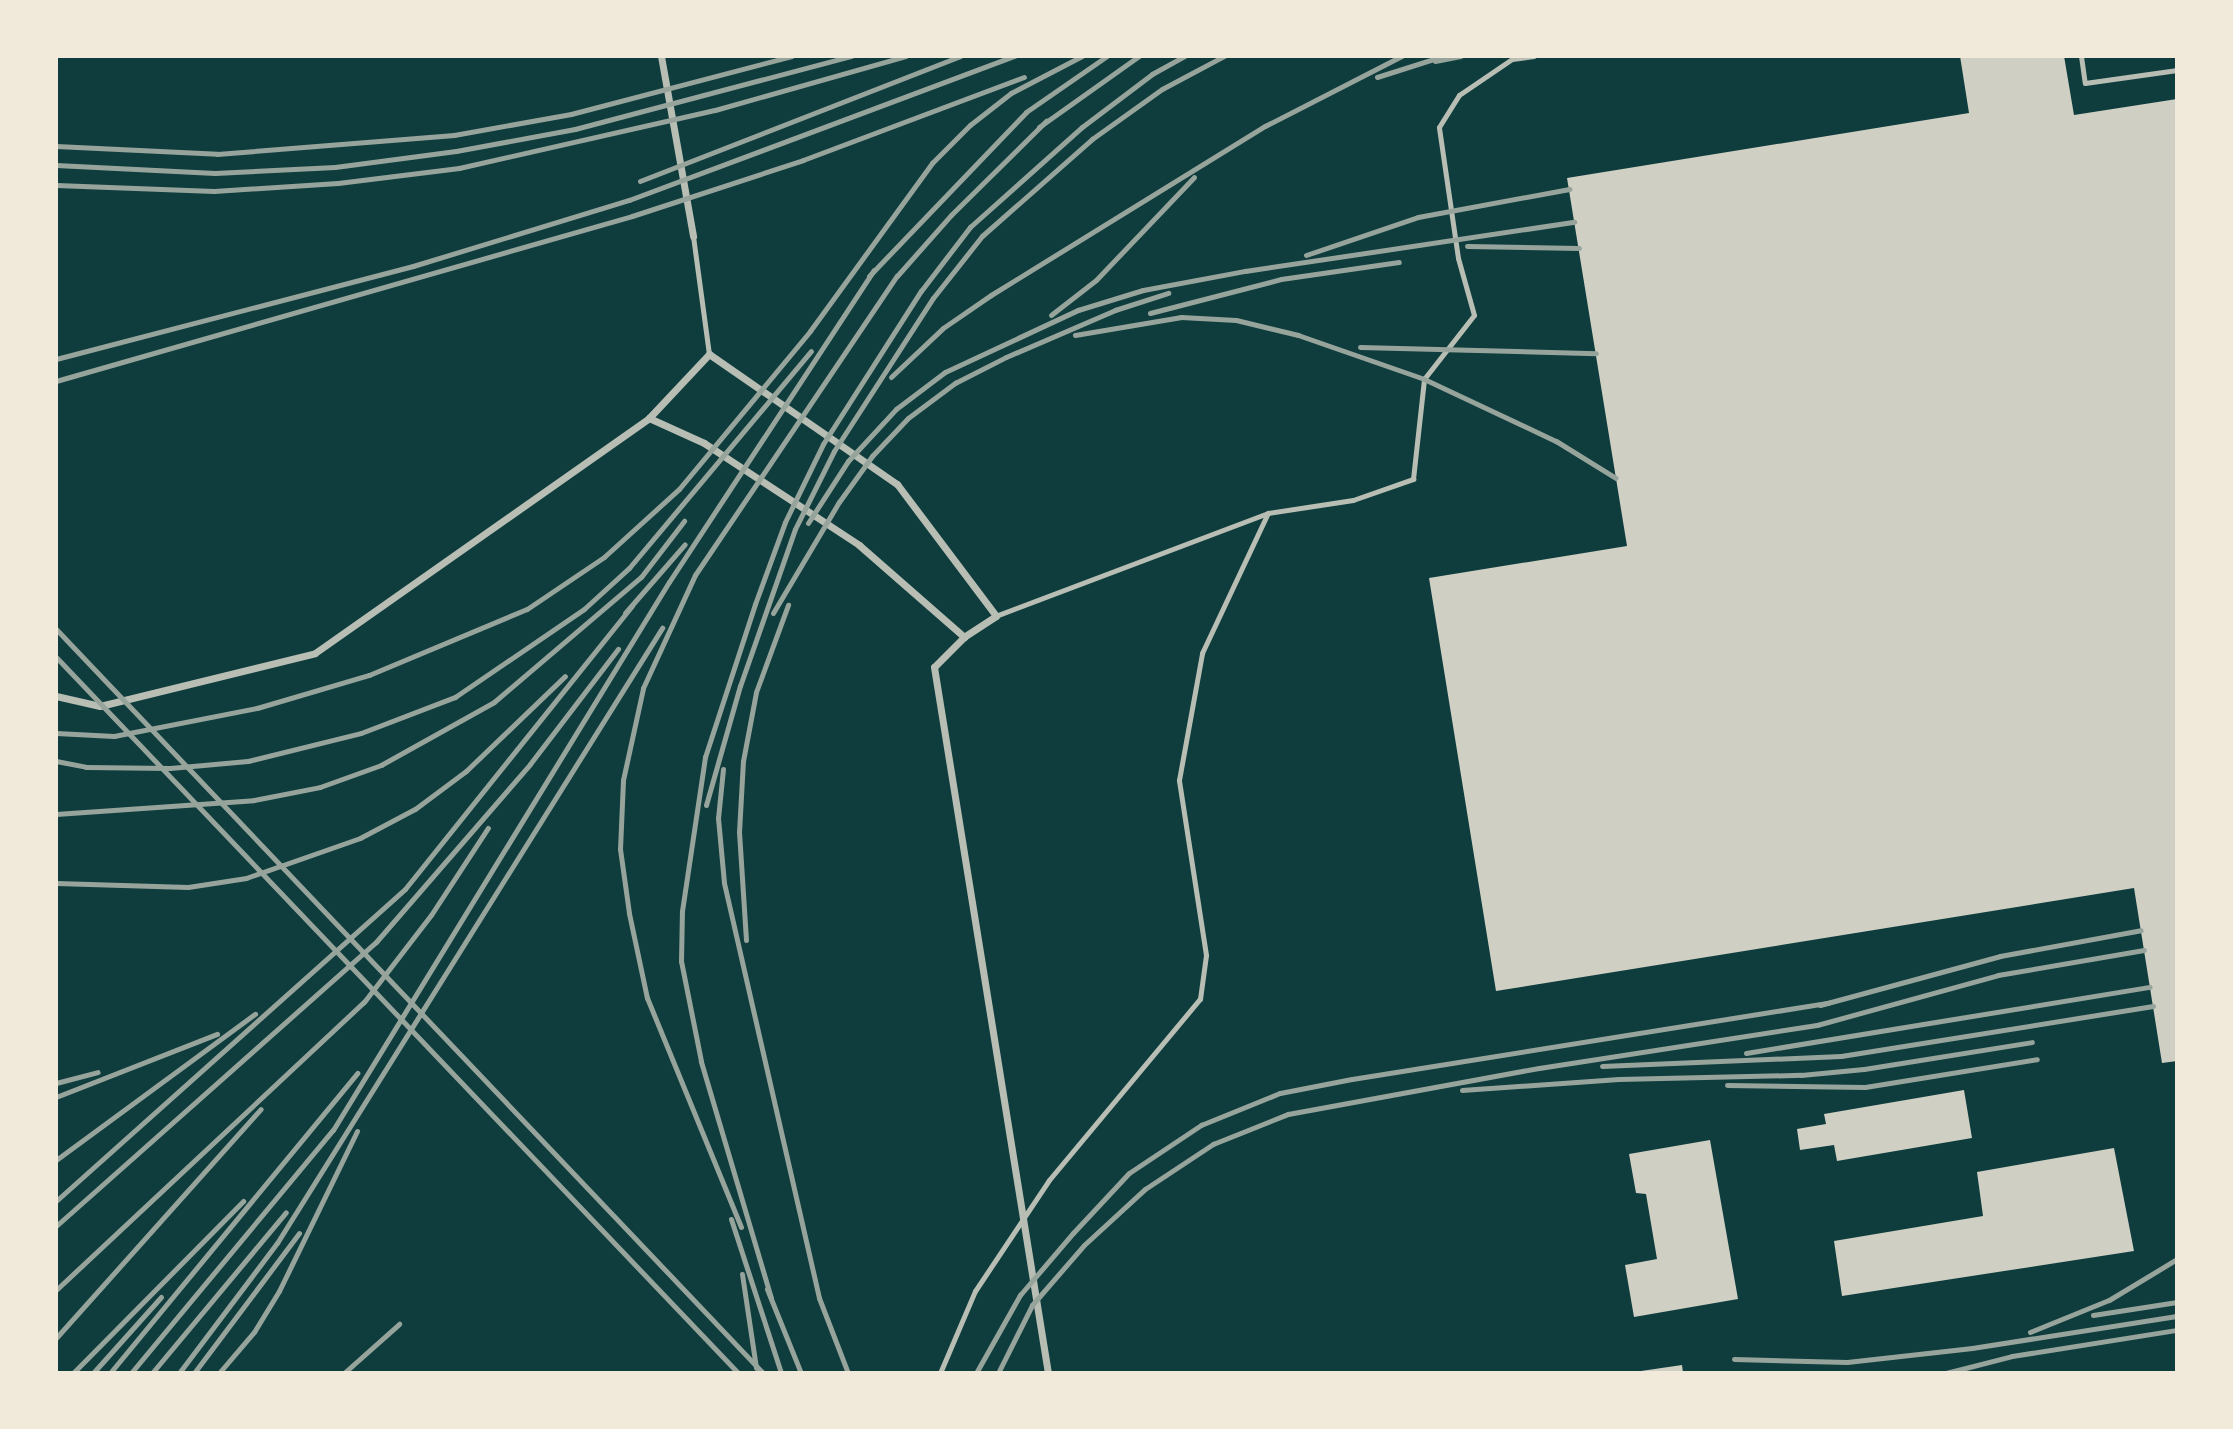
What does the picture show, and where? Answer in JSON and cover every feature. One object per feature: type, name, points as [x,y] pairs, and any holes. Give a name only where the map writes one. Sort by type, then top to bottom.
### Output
[{"type":"street","points":[[661,56],[693,236]]},
{"type":"street","points":[[56,696],[100,706],[315,653],[649,418],[709,354],[897,484],[996,616],[964,637],[934,667],[1048,1373]]},
{"type":"street","points":[[649,418],[704,443],[859,545],[964,637]]},
{"type":"lane","points":[[996,616],[1268,513],[1353,500],[1413,479],[1424,379],[1474,315],[1458,258],[1439,127],[1459,94],[1512,59],[1534,56]]},
{"type":"lane","points":[[2081,56],[2085,83],[2177,70]]},
{"type":"lane","points":[[693,236],[709,354]]},
{"type":"lane","points":[[940,1373],[975,1291],[1049,1180],[1200,999],[1206,955],[1179,780],[1202,653],[1268,513]]},
{"type":"building","points":[[1960,56],[2064,56],[2074,115],[2177,99],[2177,1061],[2162,1063],[2134,888],[1496,991],[1429,578],[1627,546],[1567,178],[1969,113]]},
{"type":"building","points":[[1964,1090],[1972,1138],[1837,1161],[1834,1145],[1800,1150],[1797,1129],[1826,1124],[1824,1114]]},
{"type":"building","points":[[1710,1140],[1738,1299],[1634,1317],[1625,1265],[1657,1259],[1646,1194],[1636,1193],[1629,1154]]},
{"type":"building","points":[[2114,1148],[2134,1251],[1842,1296],[1834,1241],[1983,1216],[1977,1172]]},
{"type":"building","points":[[1682,1365],[1683,1373],[1641,1373],[1641,1371]]},
{"type":"railway","points":[[56,146],[217,154],[454,135],[571,114],[792,56]]},
{"type":"railway","points":[[56,165],[215,173],[335,167],[456,151],[575,129],[852,56]]},
{"type":"railway","points":[[56,185],[214,191],[338,183],[459,168],[715,110],[906,56]]},
{"type":"railway","points":[[640,181],[960,56]]},
{"type":"railway","points":[[56,359],[413,266],[629,200],[1015,56]]},
{"type":"railway","points":[[56,733],[114,736],[257,708],[369,675],[527,609],[604,557],[679,489],[810,331],[932,163],[970,125],[1011,93],[1082,56]]},
{"type":"railway","points":[[869,276],[1026,112],[1107,56]]},
{"type":"railway","points":[[1039,127],[1139,56]]},
{"type":"railway","points":[[771,1298],[701,1061],[681,961],[682,911],[705,757],[755,604],[785,522],[823,444],[921,291],[970,227],[1082,127],[1152,74],[1185,56]]},
{"type":"railway","points":[[706,805],[740,686],[795,529],[834,451],[933,298],[982,236],[1092,139],[1162,89],[1224,56]]},
{"type":"railway","points":[[891,377],[943,328],[991,295],[1265,126],[1402,56]]},
{"type":"railway","points":[[1377,77],[1443,56]]},
{"type":"railway","points":[[1435,61],[1461,56]]},
{"type":"railway","points":[[56,381],[632,216],[803,160],[1024,77]]},
{"type":"railway","points":[[741,1227],[647,998],[629,913],[620,849],[623,780],[643,688],[695,575],[897,276],[951,215],[1046,121]]},
{"type":"railway","points":[[1051,315],[1096,280],[1194,177]]},
{"type":"railway","points":[[1306,255],[1418,217],[1569,189]]},
{"type":"railway","points":[[808,523],[848,461],[896,409],[945,372],[1078,310],[1143,290],[1245,271],[1574,222]]},
{"type":"railway","points":[[1467,246],[1579,248]]},
{"type":"railway","points":[[1150,313],[1281,279],[1399,262]]},
{"type":"railway","points":[[131,1373],[333,1130],[669,582],[874,270]]},
{"type":"railway","points":[[773,613],[839,502],[872,456],[908,418],[955,383],[1006,357],[1115,310],[1168,293]]},
{"type":"railway","points":[[1075,335],[1181,317],[1236,320],[1298,335],[1424,379],[1556,441],[1616,478]]},
{"type":"railway","points":[[1360,347],[1596,353]]},
{"type":"railway","points":[[56,761],[86,767],[170,768],[248,761],[361,733],[455,697],[584,609],[629,568],[811,351]]},
{"type":"railway","points":[[56,814],[254,800],[320,787],[381,765],[494,702],[641,577],[684,521]]},
{"type":"railway","points":[[625,613],[685,544]]},
{"type":"railway","points":[[746,940],[739,832],[743,761],[756,692],[788,605]]},
{"type":"railway","points":[[56,1201],[405,889],[632,606]]},
{"type":"railway","points":[[179,1373],[277,1243],[662,628]]},
{"type":"railway","points":[[56,629],[763,1373]]},
{"type":"railway","points":[[56,1226],[376,942],[530,764],[618,649]]},
{"type":"railway","points":[[56,657],[738,1373]]},
{"type":"railway","points":[[56,883],[188,887],[246,878],[360,838],[415,809],[466,771],[565,676]]},
{"type":"railway","points":[[723,769],[718,818],[724,883],[819,1298],[848,1373]]},
{"type":"railway","points":[[56,1290],[364,1002],[431,915],[488,828]]},
{"type":"railway","points":[[1820,1005],[2000,956],[2141,930]]},
{"type":"railway","points":[[998,1373],[1032,1305],[1084,1245],[1145,1189],[1213,1144],[1288,1114],[1539,1068],[1817,1025],[1998,975],[2144,950]]},
{"type":"railway","points":[[1746,1053],[2150,987]]},
{"type":"railway","points":[[976,1373],[1020,1295],[1073,1233],[1129,1173],[1201,1125],[1280,1093],[1352,1079],[1829,1003]]},
{"type":"railway","points":[[1602,1066],[1841,1056],[2153,1006]]},
{"type":"railway","points":[[56,1160],[255,1014]]},
{"type":"railway","points":[[56,1097],[217,1034]]},
{"type":"railway","points":[[1462,1090],[1619,1079],[1801,1075],[1864,1069],[2032,1042]]},
{"type":"railway","points":[[1727,1085],[1865,1087],[2037,1059]]},
{"type":"railway","points":[[56,1083],[98,1072]]},
{"type":"railway","points":[[110,1373],[357,1073]]},
{"type":"railway","points":[[56,1338],[261,1109]]},
{"type":"railway","points":[[219,1373],[254,1332],[279,1291],[357,1131]]},
{"type":"railway","points":[[73,1373],[243,1201]]},
{"type":"railway","points":[[152,1373],[286,1212]]},
{"type":"railway","points":[[731,1219],[781,1373]]},
{"type":"railway","points":[[194,1373],[299,1233]]},
{"type":"railway","points":[[2030,1332],[2109,1300],[2177,1259]]},
{"type":"railway","points":[[742,1274],[756,1368]]},
{"type":"railway","points":[[767,1289],[801,1373]]},
{"type":"railway","points":[[93,1373],[161,1297]]},
{"type":"railway","points":[[2093,1315],[2177,1302]]},
{"type":"railway","points":[[1734,1359],[1847,1362],[1972,1348],[2177,1316]]},
{"type":"railway","points":[[344,1373],[399,1324]]},
{"type":"railway","points":[[1946,1373],[2012,1356],[2177,1330]]}]
